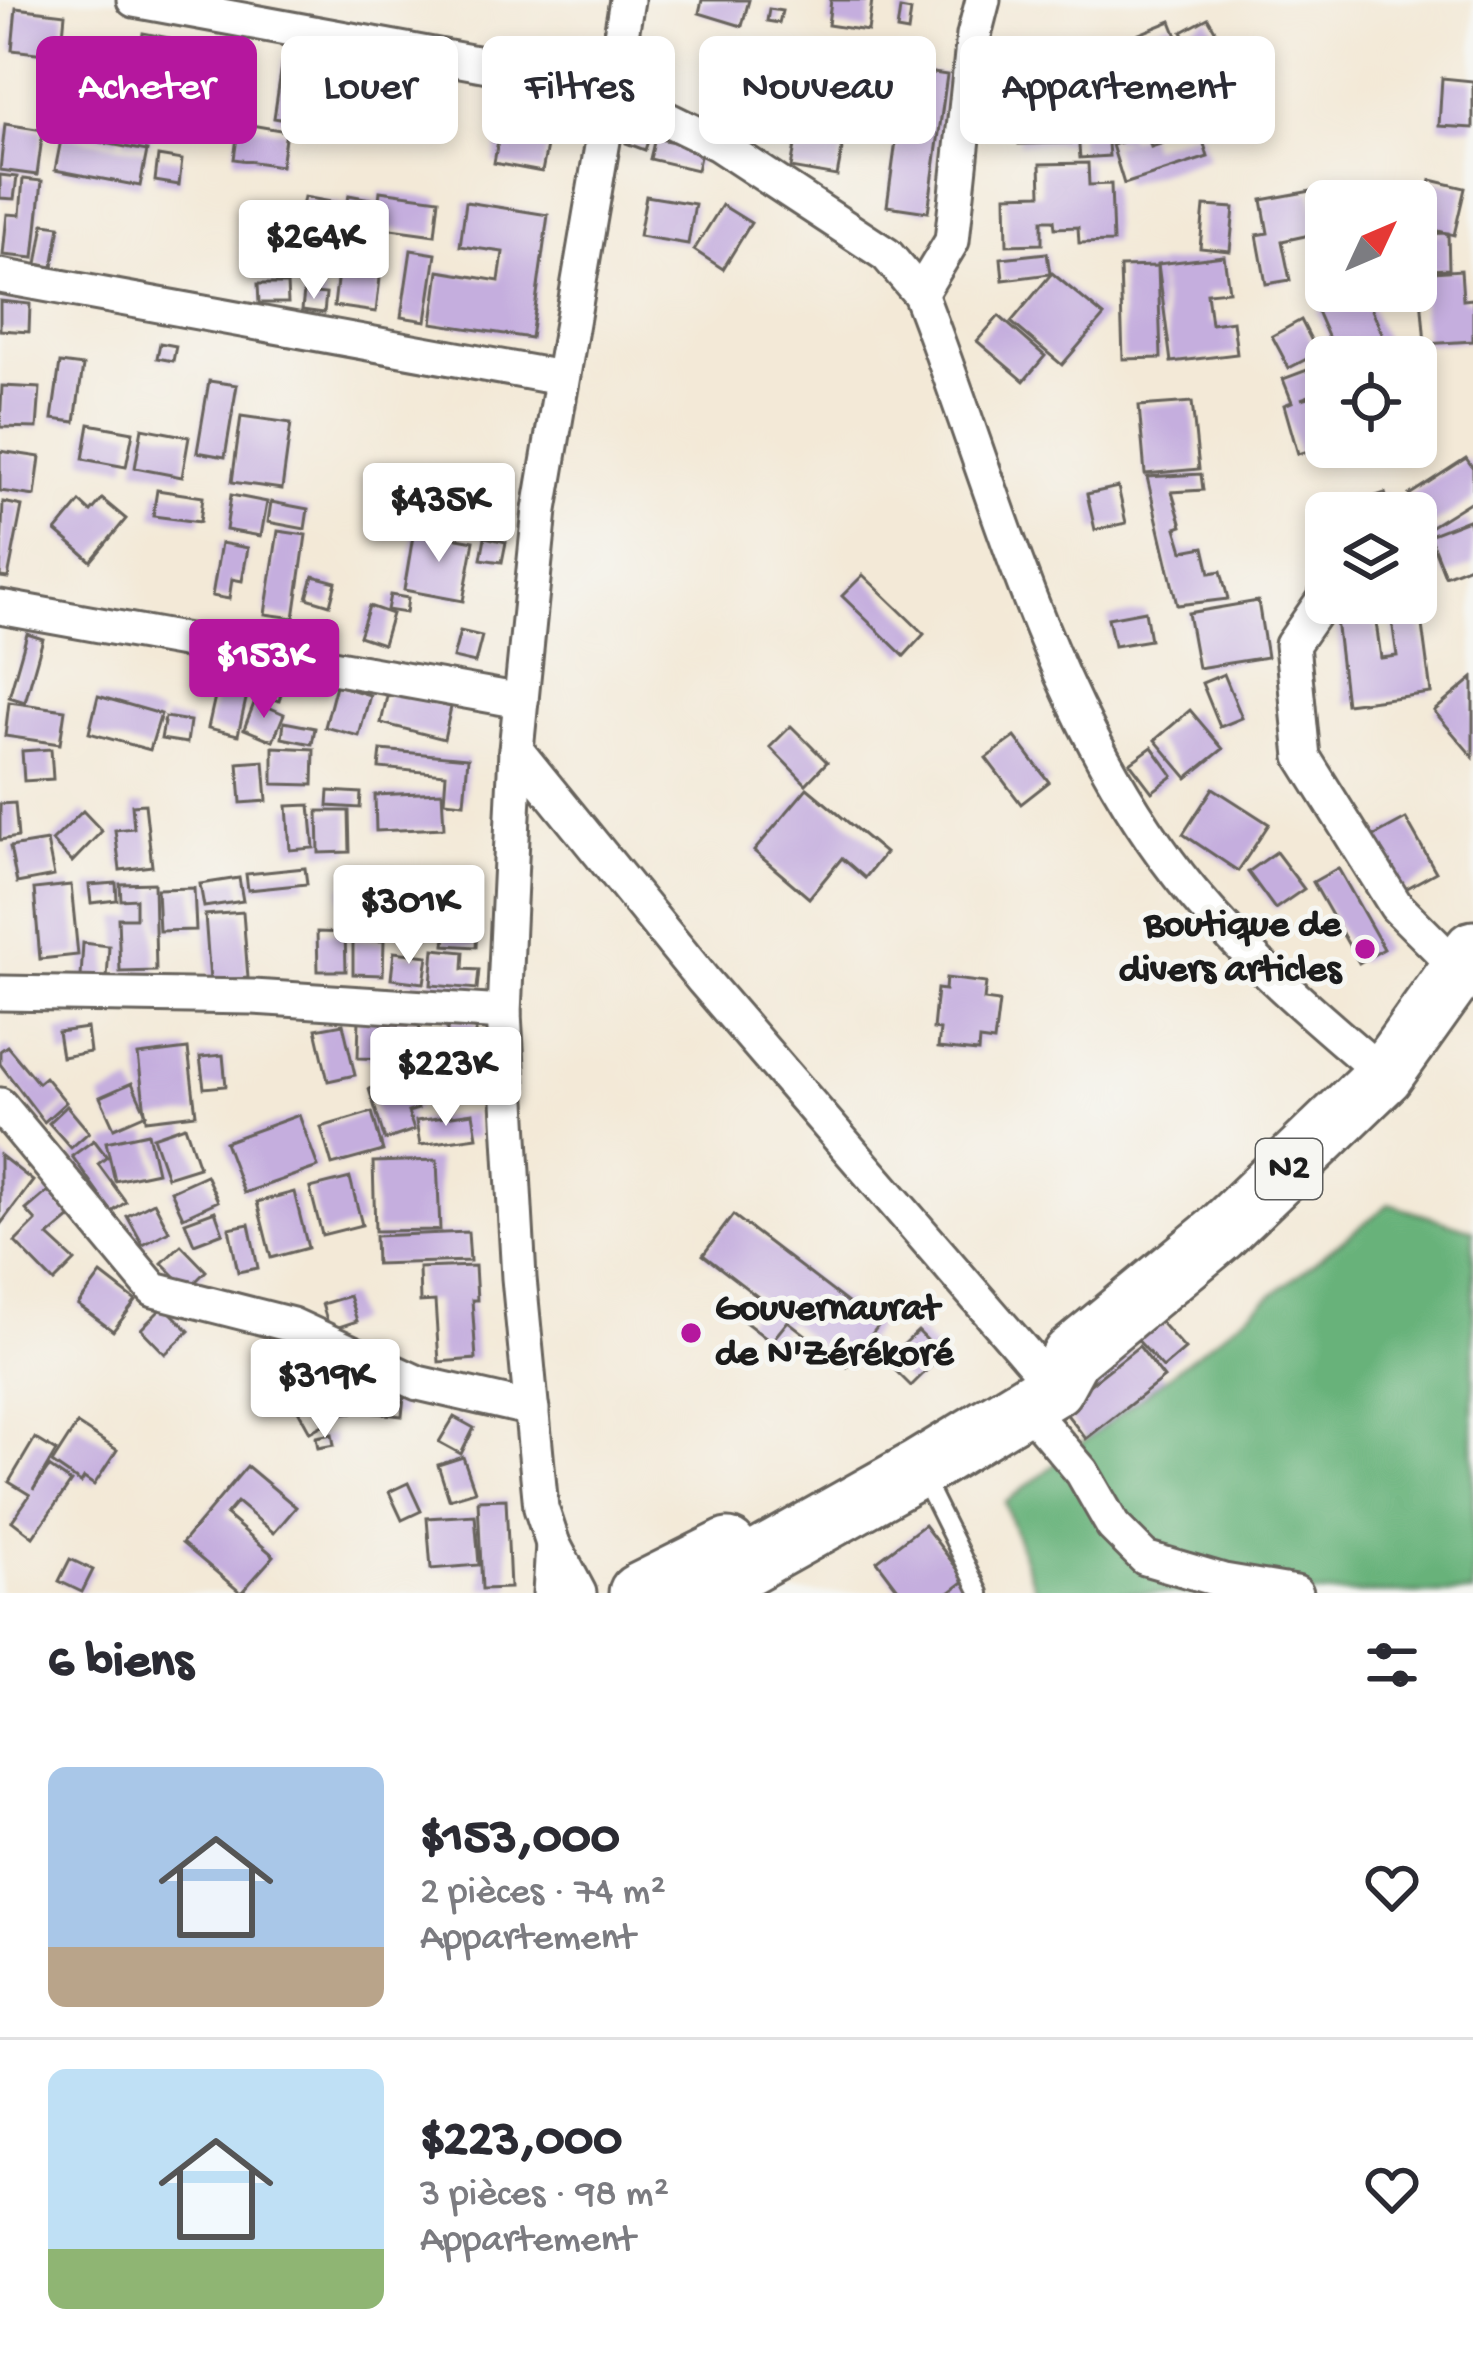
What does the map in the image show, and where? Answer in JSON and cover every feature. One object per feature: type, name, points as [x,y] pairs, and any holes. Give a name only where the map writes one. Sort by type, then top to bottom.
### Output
[{"type":"highway","name":"N2","points":[[698,1593],[919,1469],[1047,1378],[1219,1234],[1384,1076],[1467,960]]},
{"type":"highway","name":"N2","points":[[638,1593],[1047,1378]]},
{"type":"street","points":[[134,0],[482,64]]},
{"type":"street","points":[[620,36],[627,0]]},
{"type":"street","points":[[920,294],[952,241],[974,35],[983,0]]},
{"type":"street","points":[[675,125],[737,156],[887,255],[920,294],[1035,614],[1076,710],[1126,799],[1191,891],[1267,972],[1384,1076]]},
{"type":"street","points":[[579,1593],[553,1544],[542,1508],[503,1013],[516,750],[539,510],[600,144]]},
{"type":"street","points":[[0,276],[561,378]]},
{"type":"street","points":[[0,607],[521,701]]},
{"type":"street","points":[[1306,624],[1292,644],[1303,757],[1396,906],[1467,960]]},
{"type":"street","points":[[516,750],[703,980],[1047,1378],[1082,1472],[1113,1526],[1145,1558],[1224,1581],[1296,1593]]},
{"type":"street","points":[[0,993],[253,997],[503,1013]]},
{"type":"street","points":[[0,1105],[154,1291],[292,1325],[418,1383],[532,1409]]},
{"type":"street","points":[[550,1593],[553,1544]]},
{"type":"lane","points":[[919,1469],[980,1593]]},
{"type":"green space","points":[[1389,1204],[1473,1230],[1473,1593],[1036,1593],[1005,1503]]},
{"type":"building","points":[[702,0],[749,0],[742,26],[699,13]]},
{"type":"building","points":[[831,0],[872,0],[868,31],[828,25]]},
{"type":"building","points":[[16,8],[65,14],[63,36],[36,36],[36,53],[12,50]]},
{"type":"building","points":[[769,9],[782,11],[779,23],[767,21]]},
{"type":"building","points":[[900,9],[911,11],[908,32],[897,30]]},
{"type":"building","points":[[1208,18],[1218,36],[1184,36],[1182,32]]},
{"type":"building","points":[[1171,21],[1177,36],[1134,36]]},
{"type":"building","points":[[281,72],[281,119],[274,118]]},
{"type":"building","points":[[936,73],[947,75],[928,212],[887,206],[896,144],[936,144]]},
{"type":"building","points":[[1442,78],[1473,81],[1473,128],[1439,126]]},
{"type":"building","points":[[5,124],[36,129],[36,144],[41,144],[37,175],[0,170]]},
{"type":"building","points":[[257,126],[281,130],[281,166],[234,159],[236,144],[257,144]]},
{"type":"building","points":[[60,144],[110,144],[147,151],[140,186],[55,170]]},
{"type":"building","points":[[497,144],[547,144],[542,172],[494,163]]},
{"type":"building","points":[[654,144],[702,148],[697,170],[650,159]]},
{"type":"building","points":[[795,144],[843,144],[837,176],[791,168]]},
{"type":"building","points":[[1079,144],[1108,144],[1109,156],[1080,158]]},
{"type":"building","points":[[1204,144],[1208,157],[1124,184],[1112,145]]},
{"type":"building","points":[[158,156],[182,160],[179,185],[155,181]]},
{"type":"building","points":[[1088,163],[1089,185],[1111,184],[1113,242],[1079,243],[1078,227],[1055,228],[1054,220],[1042,220],[1042,244],[1007,245],[1006,195],[1041,194],[1040,164]]},
{"type":"building","points":[[0,175],[17,177],[14,199],[0,198]]},
{"type":"building","points":[[23,179],[42,181],[34,258],[3,255],[7,214],[20,215]]},
{"type":"building","points":[[1437,181],[1465,188],[1454,235],[1437,231]]},
{"type":"building","points":[[380,191],[439,199],[435,235],[376,227]]},
{"type":"building","points":[[1305,192],[1305,236],[1282,241],[1290,280],[1266,284],[1257,235],[1268,233],[1262,200]]},
{"type":"building","points":[[349,195],[375,200],[368,236],[342,232]]},
{"type":"building","points":[[646,196],[695,204],[688,244],[639,236]]},
{"type":"building","points":[[304,197],[342,204],[332,255],[294,248]]},
{"type":"building","points":[[466,202],[548,215],[531,338],[432,323],[439,271],[499,281],[503,252],[460,246]]},
{"type":"building","points":[[722,205],[751,223],[723,269],[694,250]]},
{"type":"building","points":[[1204,206],[1234,208],[1230,251],[1200,248]]},
{"type":"building","points":[[44,224],[60,226],[53,267],[37,264]]},
{"type":"building","points":[[1437,233],[1448,233],[1449,269],[1437,270]]},
{"type":"building","points":[[342,239],[384,244],[376,312],[334,306]]},
{"type":"building","points":[[411,250],[436,254],[426,321],[401,317]]},
{"type":"building","points":[[1047,253],[1050,274],[1003,280],[1001,258]]},
{"type":"building","points":[[1224,256],[1229,291],[1207,293],[1211,324],[1233,321],[1237,354],[1171,362],[1158,264]]},
{"type":"building","points":[[1158,266],[1161,358],[1123,359],[1120,267]]},
{"type":"building","points":[[1461,270],[1463,300],[1473,299],[1473,341],[1437,343],[1437,336],[1424,336],[1422,312],[1437,312],[1437,272]]},
{"type":"building","points":[[1052,273],[1104,316],[1062,365],[1011,322]]},
{"type":"building","points":[[258,284],[287,284],[288,303],[259,303]]},
{"type":"building","points":[[304,292],[326,294],[324,313],[302,310]]},
{"type":"building","points":[[0,301],[30,304],[29,332],[0,330]]},
{"type":"building","points":[[1317,312],[1373,312],[1383,336],[1328,336]]},
{"type":"building","points":[[999,316],[1045,356],[1024,381],[977,341]]},
{"type":"building","points":[[1301,320],[1309,336],[1305,336],[1305,360],[1289,368],[1272,336]]},
{"type":"building","points":[[160,343],[176,346],[173,361],[157,358]]},
{"type":"building","points":[[60,363],[83,366],[75,422],[52,419]]},
{"type":"building","points":[[1305,371],[1305,398],[1301,399],[1305,398],[1305,452],[1298,454],[1284,405],[1292,402],[1283,379]]},
{"type":"building","points":[[209,381],[237,385],[225,457],[197,452]]},
{"type":"building","points":[[2,386],[40,388],[37,428],[0,427]]},
{"type":"building","points":[[1192,402],[1199,469],[1145,474],[1139,406]]},
{"type":"building","points":[[241,416],[291,423],[282,489],[232,482]]},
{"type":"building","points":[[89,424],[133,432],[126,467],[83,459]]},
{"type":"building","points":[[142,428],[189,437],[182,477],[135,468]]},
{"type":"building","points":[[0,451],[40,457],[35,496],[0,491]]},
{"type":"building","points":[[1466,458],[1473,468],[1473,500],[1437,523],[1437,492],[1414,492]]},
{"type":"building","points":[[383,473],[428,479],[423,518],[378,511]]},
{"type":"building","points":[[1201,474],[1203,490],[1172,492],[1182,526],[1176,528],[1183,551],[1204,547],[1210,573],[1221,571],[1228,599],[1177,605],[1147,477]]},
{"type":"building","points":[[436,487],[481,493],[477,526],[432,520]]},
{"type":"building","points":[[1118,487],[1126,523],[1095,530],[1087,494]]},
{"type":"building","points":[[491,488],[514,492],[507,534],[484,530]]},
{"type":"building","points":[[157,490],[203,497],[200,522],[153,516]]},
{"type":"building","points":[[231,495],[267,502],[261,536],[226,530]]},
{"type":"building","points":[[102,499],[126,519],[91,561],[56,531],[80,502],[91,512]]},
{"type":"building","points":[[3,502],[22,506],[8,578],[0,577]]},
{"type":"building","points":[[271,502],[308,509],[305,529],[268,522]]},
{"type":"building","points":[[1468,520],[1473,565],[1445,576],[1437,556],[1437,532]]},
{"type":"building","points":[[414,530],[474,541],[463,601],[404,590]]},
{"type":"building","points":[[278,531],[306,535],[294,618],[265,614]]},
{"type":"building","points":[[485,537],[506,542],[502,562],[481,559]]},
{"type":"building","points":[[221,543],[248,548],[242,581],[232,579],[229,599],[212,596]]},
{"type":"building","points":[[863,575],[924,634],[904,656],[842,596]]},
{"type":"building","points":[[313,576],[336,582],[330,605],[307,598]]},
{"type":"building","points":[[390,595],[408,598],[406,613],[387,610]]},
{"type":"building","points":[[1258,601],[1267,657],[1198,668],[1188,613]]},
{"type":"building","points":[[369,606],[392,614],[383,644],[359,636]]},
{"type":"building","points":[[1145,611],[1150,640],[1114,646],[1108,618]]},
{"type":"building","points":[[1336,624],[1376,624],[1381,658],[1397,656],[1393,624],[1422,624],[1431,693],[1346,704]]},
{"type":"building","points":[[460,631],[482,636],[475,663],[453,658]]},
{"type":"building","points":[[27,634],[43,639],[25,702],[9,697]]},
{"type":"building","points":[[224,656],[254,663],[238,735],[208,728]]},
{"type":"building","points":[[259,665],[287,673],[279,701],[252,693]]},
{"type":"building","points":[[1224,674],[1242,718],[1220,727],[1202,683]]},
{"type":"building","points":[[1473,678],[1473,757],[1434,711]]},
{"type":"building","points":[[336,685],[370,695],[359,736],[325,727]]},
{"type":"building","points":[[388,692],[451,707],[444,739],[381,723]]},
{"type":"building","points":[[98,696],[161,714],[150,750],[89,733]]},
{"type":"building","points":[[255,701],[284,714],[273,741],[244,729]]},
{"type":"building","points":[[9,702],[65,710],[60,744],[5,736]]},
{"type":"building","points":[[1190,710],[1223,749],[1187,778],[1155,740]]},
{"type":"building","points":[[165,717],[190,721],[187,743],[161,739]]},
{"type":"building","points":[[284,722],[315,728],[312,744],[282,738]]},
{"type":"building","points":[[791,726],[827,762],[806,784],[770,747]]},
{"type":"building","points":[[1015,737],[1049,782],[1021,804],[986,758]]},
{"type":"building","points":[[273,747],[314,749],[313,785],[273,784]]},
{"type":"building","points":[[1152,747],[1173,776],[1152,792],[1130,763]]},
{"type":"building","points":[[51,749],[53,779],[24,781],[22,751]]},
{"type":"building","points":[[381,750],[468,758],[464,803],[444,801],[446,774],[379,768]]},
{"type":"building","points":[[264,761],[267,801],[241,803],[238,763]]},
{"type":"building","points":[[807,788],[885,853],[865,878],[842,858],[809,898],[754,851]]},
{"type":"building","points":[[1213,788],[1269,824],[1238,871],[1183,834]]},
{"type":"building","points":[[329,791],[361,793],[360,808],[328,806]]},
{"type":"building","points":[[442,792],[444,828],[376,831],[375,795]]},
{"type":"building","points":[[15,803],[18,837],[0,840],[0,804]]},
{"type":"building","points":[[145,804],[152,866],[120,870],[115,830],[134,828],[132,805]]},
{"type":"building","points":[[310,805],[314,848],[290,850],[287,806]]},
{"type":"building","points":[[83,811],[102,831],[72,862],[52,841]]},
{"type":"building","points":[[318,811],[349,811],[350,852],[319,853]]},
{"type":"building","points":[[1406,819],[1436,872],[1400,892],[1369,839]]},
{"type":"building","points":[[47,841],[54,876],[17,883],[10,847]]},
{"type":"building","points":[[1276,852],[1304,889],[1275,909],[1248,872]]},
{"type":"building","points":[[305,868],[307,884],[248,890],[246,874]]},
{"type":"building","points":[[1338,868],[1384,949],[1359,963],[1313,882]]},
{"type":"building","points":[[445,869],[446,891],[418,891],[417,870]]},
{"type":"building","points":[[239,878],[243,901],[204,907],[200,884]]},
{"type":"building","points":[[116,883],[117,900],[91,903],[89,885]]},
{"type":"building","points":[[154,883],[156,971],[120,972],[118,918],[136,918],[136,899],[121,900],[120,884]]},
{"type":"building","points":[[71,885],[78,955],[40,959],[34,889]]},
{"type":"building","points":[[357,885],[358,899],[341,900],[341,886]]},
{"type":"building","points":[[194,888],[196,930],[159,931],[157,889]]},
{"type":"building","points":[[243,912],[248,978],[210,981],[205,915]]},
{"type":"building","points":[[447,921],[477,923],[476,947],[445,945]]},
{"type":"building","points":[[317,932],[345,933],[346,971],[318,971]]},
{"type":"building","points":[[353,940],[384,941],[383,975],[353,974]]},
{"type":"building","points":[[83,943],[109,946],[107,980],[81,978]]},
{"type":"building","points":[[434,949],[464,952],[463,969],[479,970],[477,989],[431,985]]},
{"type":"building","points":[[394,952],[428,956],[424,983],[391,979]]},
{"type":"building","points":[[946,978],[986,983],[984,1000],[999,1002],[994,1042],[979,1040],[978,1052],[938,1048],[940,1030],[933,1029],[937,989],[945,990]]},
{"type":"building","points":[[359,1018],[420,1020],[418,1077],[390,1077],[390,1059],[358,1058]]},
{"type":"building","points":[[447,1019],[476,1020],[476,1086],[447,1085]]},
{"type":"building","points":[[343,1024],[355,1075],[328,1081],[316,1029]]},
{"type":"building","points":[[87,1028],[90,1052],[62,1057],[58,1032]]},
{"type":"building","points":[[7,1046],[38,1083],[45,1077],[66,1102],[44,1122],[0,1064],[0,1051]]},
{"type":"building","points":[[188,1049],[196,1114],[146,1120],[138,1055]]},
{"type":"building","points":[[223,1055],[226,1086],[204,1088],[200,1057]]},
{"type":"building","points":[[407,1077],[418,1109],[408,1112],[414,1130],[385,1140],[369,1089]]},
{"type":"building","points":[[132,1083],[146,1114],[114,1128],[100,1097]]},
{"type":"building","points":[[67,1106],[89,1132],[71,1148],[49,1123]]},
{"type":"building","points":[[372,1112],[383,1151],[332,1165],[321,1127]]},
{"type":"building","points":[[473,1113],[477,1137],[420,1145],[416,1121]]},
{"type":"building","points":[[299,1115],[318,1167],[244,1193],[225,1142]]},
{"type":"building","points":[[185,1126],[199,1167],[167,1177],[153,1137]]},
{"type":"building","points":[[148,1133],[157,1172],[115,1181],[106,1142]]},
{"type":"building","points":[[94,1140],[107,1157],[98,1164],[126,1202],[112,1212],[72,1156]]},
{"type":"building","points":[[0,1155],[33,1181],[0,1225]]},
{"type":"building","points":[[437,1160],[440,1230],[375,1231],[373,1162]]},
{"type":"building","points":[[206,1175],[218,1201],[183,1217],[171,1191]]},
{"type":"building","points":[[350,1178],[362,1225],[322,1235],[310,1188]]},
{"type":"building","points":[[48,1191],[71,1217],[48,1236],[75,1261],[54,1282],[15,1242],[36,1221],[26,1210]]},
{"type":"building","points":[[294,1192],[308,1248],[271,1258],[257,1202]]},
{"type":"building","points":[[154,1202],[169,1231],[143,1245],[127,1216]]},
{"type":"building","points":[[215,1211],[223,1233],[194,1244],[185,1222]]},
{"type":"building","points":[[733,1215],[878,1326],[847,1367],[788,1321],[771,1342],[745,1322],[762,1300],[703,1255]]},
{"type":"building","points":[[249,1224],[258,1268],[238,1272],[229,1228]]},
{"type":"building","points":[[468,1232],[470,1261],[376,1264],[375,1236]]},
{"type":"building","points":[[181,1245],[206,1271],[188,1289],[162,1263]]},
{"type":"building","points":[[475,1266],[476,1359],[439,1362],[435,1301],[420,1302],[419,1268]]},
{"type":"building","points":[[101,1274],[136,1301],[113,1331],[78,1305]]},
{"type":"building","points":[[349,1296],[357,1321],[330,1330],[322,1304]]},
{"type":"building","points":[[164,1306],[189,1331],[165,1354],[141,1329]]},
{"type":"building","points":[[1156,1317],[1185,1349],[1163,1368],[1134,1336]]},
{"type":"building","points":[[918,1331],[942,1355],[911,1386],[886,1361]]},
{"type":"building","points":[[294,1341],[305,1358],[282,1372],[272,1355]]},
{"type":"building","points":[[1139,1346],[1164,1378],[1086,1439],[1061,1407]]},
{"type":"building","points":[[309,1371],[335,1418],[310,1432],[284,1385]]},
{"type":"building","points":[[355,1388],[358,1412],[345,1413],[342,1389]]},
{"type":"building","points":[[369,1392],[404,1395],[402,1416],[367,1412]]},
{"type":"building","points":[[454,1417],[474,1428],[461,1454],[439,1442]]},
{"type":"building","points":[[77,1424],[117,1450],[94,1485],[84,1478],[81,1483],[52,1463]]},
{"type":"building","points":[[332,1434],[334,1445],[318,1448],[316,1437]]},
{"type":"building","points":[[35,1438],[56,1451],[33,1490],[49,1467],[71,1482],[33,1537],[12,1521],[30,1495],[9,1482]]},
{"type":"building","points":[[463,1457],[475,1491],[449,1499],[438,1465]]},
{"type":"building","points":[[247,1466],[296,1507],[274,1533],[237,1502],[226,1515],[274,1556],[241,1593],[182,1543]]},
{"type":"building","points":[[408,1483],[421,1511],[402,1520],[389,1492]]},
{"type":"building","points":[[506,1499],[510,1588],[482,1589],[478,1500]]},
{"type":"building","points":[[475,1515],[479,1565],[431,1569],[427,1518]]},
{"type":"building","points":[[924,1525],[966,1580],[949,1593],[901,1593],[877,1561]]},
{"type":"building","points":[[70,1559],[93,1570],[82,1592],[59,1581]]},
{"type":"place","name":"Boutique de divers articles","points":[[1365,949]]},
{"type":"place","name":"Gouvernaurat de N'Zérékoré","points":[[691,1333]]}]
